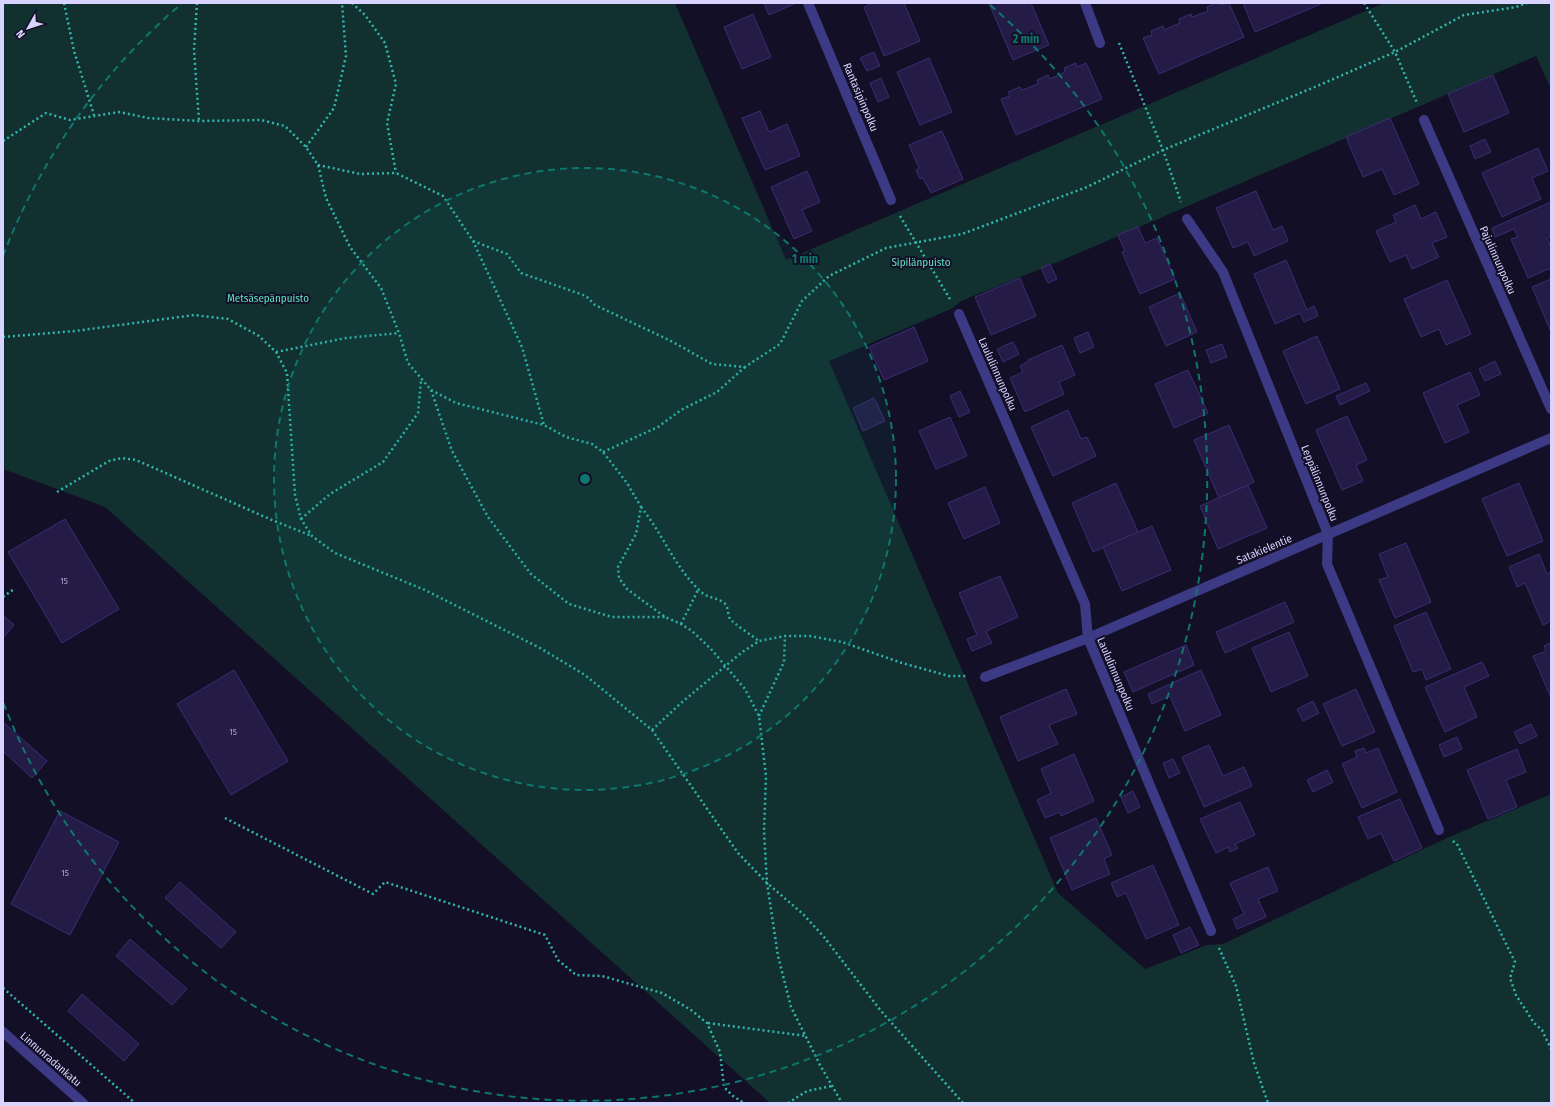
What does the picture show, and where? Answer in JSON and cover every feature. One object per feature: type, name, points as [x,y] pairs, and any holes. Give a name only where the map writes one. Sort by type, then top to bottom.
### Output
[{"type":"street","name":"Rantasipinpolku","points":[[808,3],[891,200]]},
{"type":"street","points":[[1085,3],[1100,43]]},
{"type":"street","name":"Pajulinnunpolku","points":[[1424,120],[1551,409]]},
{"type":"street","name":"Leppälinnunpolku","points":[[1187,219],[1223,272],[1328,534],[1327,564],[1439,830]]},
{"type":"street","name":"Laululinnunpolku","points":[[959,314],[1085,604],[1088,638],[1211,931]]},
{"type":"street","name":"Satakielentie","points":[[985,677],[1088,638],[1551,438]]},
{"type":"street","name":"Linnunradankatu","points":[[3,1032],[84,1103]]},
{"type":"path","points":[[64,3],[74,51],[94,115]]},
{"type":"path","points":[[197,3],[194,50],[199,121]]},
{"type":"path","points":[[306,147],[334,108],[346,56],[342,3]]},
{"type":"path","points":[[352,3],[365,15],[385,43],[396,84],[387,123],[396,173]]},
{"type":"path","points":[[1364,3],[1395,52],[1424,120]]},
{"type":"path","points":[[603,452],[658,427],[680,410],[717,392],[746,367],[780,344],[802,301],[829,276],[886,248],[962,234],[1080,190],[1163,150],[1395,52],[1464,15],[1516,7],[1527,3]]},
{"type":"path","points":[[1100,43],[1119,42],[1163,150],[1187,219]]},
{"type":"path","points":[[3,142],[46,113],[70,120],[119,112],[148,118],[199,121],[261,120],[285,126],[306,147],[318,164],[326,198],[350,247],[381,288],[399,332],[408,363],[431,390],[456,403],[544,425],[566,437],[592,444],[603,452],[627,483],[675,560],[698,590],[707,597],[723,602],[727,606],[730,619],[759,641]]},
{"type":"path","points":[[318,164],[360,174],[396,173],[443,196],[473,241],[522,347],[544,425]]},
{"type":"path","points":[[891,200],[959,314]]},
{"type":"path","points":[[473,241],[507,254],[521,272],[586,296],[595,305],[671,341],[712,364],[746,367]]},
{"type":"path","points":[[3,337],[75,331],[194,315],[228,319],[260,336],[276,352],[287,373],[295,495],[301,519],[312,536]]},
{"type":"path","points":[[276,352],[346,338],[399,332]]},
{"type":"path","points":[[301,519],[330,494],[382,462],[418,413],[422,380]]},
{"type":"path","points":[[431,390],[452,451],[488,517],[531,574],[569,604],[612,617],[665,617]]},
{"type":"path","points":[[57,492],[109,461],[122,458],[136,460],[312,536],[335,553],[425,590],[540,648],[585,675],[652,730],[738,853],[767,883],[804,914],[882,1011],[963,1103]]},
{"type":"path","points":[[641,507],[636,534],[618,567],[619,578],[627,589],[665,617],[692,631],[711,649],[745,689],[759,716],[766,776],[764,831],[767,883],[778,956],[792,1006],[820,1065],[842,1103]]},
{"type":"path","points":[[3,596],[14,589]]},
{"type":"path","points":[[681,624],[698,590]]},
{"type":"path","points":[[652,730],[680,703],[725,666],[759,641],[785,636],[810,636],[842,642],[902,664],[949,676],[985,677]]},
{"type":"path","points":[[759,716],[784,662],[785,636]]},
{"type":"path","points":[[224,818],[373,894],[385,882],[545,934],[558,960],[576,975],[602,976],[662,993],[691,1010],[707,1023],[720,1052],[724,1087],[733,1096],[744,1103]]},
{"type":"path","points":[[1439,830],[1457,844],[1515,962],[1510,978],[1516,995],[1534,1024],[1542,1030],[1551,1049]]},
{"type":"path","points":[[1211,931],[1236,986],[1254,1063],[1268,1103]]},
{"type":"path","points":[[3,988],[135,1103]]},
{"type":"path","points":[[707,1023],[806,1036]]},
{"type":"path","points":[[1546,1038],[1551,1038]]},
{"type":"path","points":[[788,1103],[807,1091],[832,1086]]},
{"type":"green space","points":[[3,3],[675,3],[786,260],[1384,3],[1551,3],[1551,89],[1536,56],[1065,259],[961,301],[951,309],[829,361],[1058,893],[1145,969],[1207,945],[1223,944],[1449,837],[1551,794],[1551,1103],[770,1103],[105,507],[3,469]]},
{"type":"building","points":[[764,3],[794,3],[794,4],[769,15]]},
{"type":"building","points":[[873,3],[904,3],[920,41],[884,56],[864,7]]},
{"type":"building","points":[[989,3],[1031,3],[1049,45],[1013,60]]},
{"type":"building","points":[[1219,3],[1220,5],[1229,3],[1244,37],[1159,74],[1143,38],[1152,35],[1151,31],[1163,26],[1164,30],[1180,23],[1179,19],[1191,14],[1192,17],[1208,11],[1207,7]]},
{"type":"building","points":[[1243,3],[1323,3],[1255,32]]},
{"type":"building","points":[[753,14],[771,57],[742,69],[724,27]]},
{"type":"building","points":[[874,52],[880,66],[867,71],[860,58]]},
{"type":"building","points":[[929,58],[952,112],[920,125],[897,72]]},
{"type":"building","points":[[1076,63],[1077,67],[1086,63],[1102,99],[1016,135],[1001,99],[1010,96],[1008,92],[1020,87],[1022,90],[1038,84],[1037,80],[1048,75],[1050,79],[1065,72],[1064,68]]},
{"type":"building","points":[[1493,75],[1509,113],[1464,132],[1448,94]]},
{"type":"building","points":[[881,78],[889,97],[878,102],[870,83]]},
{"type":"building","points":[[760,111],[769,132],[787,124],[800,156],[765,170],[742,118]]},
{"type":"building","points":[[1390,118],[1419,184],[1394,195],[1382,169],[1363,177],[1346,137]]},
{"type":"building","points":[[942,131],[963,179],[931,193],[923,178],[920,179],[916,170],[919,168],[909,145]]},
{"type":"building","points":[[1485,139],[1491,152],[1475,159],[1470,146]]},
{"type":"building","points":[[1538,148],[1548,171],[1532,178],[1541,199],[1502,217],[1482,173]]},
{"type":"building","points":[[807,171],[820,202],[802,210],[812,231],[794,239],[771,187]]},
{"type":"building","points":[[1256,191],[1273,230],[1282,226],[1288,241],[1254,256],[1248,242],[1233,248],[1216,208]]},
{"type":"building","points":[[1551,202],[1551,237],[1547,238],[1551,248],[1551,268],[1528,278],[1511,239],[1518,237],[1514,229],[1495,237],[1492,228]]},
{"type":"building","points":[[1415,205],[1421,219],[1436,212],[1447,237],[1432,243],[1439,257],[1412,269],[1406,255],[1390,262],[1376,231],[1396,222],[1393,215]]},
{"type":"building","points":[[1138,227],[1145,243],[1157,238],[1175,279],[1140,294],[1122,252],[1125,251],[1118,235]]},
{"type":"building","points":[[1286,260],[1307,310],[1314,306],[1318,316],[1304,322],[1300,313],[1275,324],[1254,274]]},
{"type":"building","points":[[1050,264],[1057,279],[1048,283],[1041,268]]},
{"type":"building","points":[[1020,278],[1036,316],[991,335],[975,297]]},
{"type":"building","points":[[1551,279],[1551,332],[1532,287]]},
{"type":"building","points":[[1447,280],[1471,334],[1446,345],[1439,329],[1421,337],[1404,299]]},
{"type":"building","points":[[1180,293],[1197,332],[1166,346],[1149,307]]},
{"type":"building","points":[[914,327],[928,361],[884,380],[869,347]]},
{"type":"building","points":[[1088,332],[1094,347],[1080,353],[1074,338]]},
{"type":"building","points":[[1317,336],[1340,389],[1306,404],[1283,351]]},
{"type":"building","points":[[1013,342],[1019,354],[1003,362],[997,349]]},
{"type":"building","points":[[1222,344],[1227,357],[1211,363],[1206,350]]},
{"type":"building","points":[[1062,345],[1075,375],[1059,382],[1064,394],[1025,412],[1010,378],[1023,372],[1020,366],[1029,361],[1028,360]]},
{"type":"building","points":[[1495,361],[1501,374],[1485,381],[1479,369]]},
{"type":"building","points":[[1188,370],[1208,413],[1174,428],[1155,384]]},
{"type":"building","points":[[1470,372],[1480,395],[1457,405],[1469,432],[1445,443],[1423,393]]},
{"type":"building","points":[[1366,383],[1370,391],[1340,405],[1336,396]]},
{"type":"building","points":[[960,391],[970,412],[959,417],[950,396]]},
{"type":"building","points":[[874,398],[885,421],[863,431],[853,408]]},
{"type":"building","points":[[1068,410],[1081,439],[1087,437],[1096,456],[1053,476],[1031,427]]},
{"type":"building","points":[[1347,416],[1367,460],[1356,465],[1363,481],[1342,490],[1316,430]]},
{"type":"building","points":[[950,417],[967,456],[936,469],[919,431]]},
{"type":"building","points":[[1229,425],[1254,482],[1219,498],[1194,440]]},
{"type":"building","points":[[1116,483],[1138,532],[1093,552],[1072,503]]},
{"type":"building","points":[[1519,483],[1543,541],[1507,556],[1482,499]]},
{"type":"building","points":[[1248,485],[1267,528],[1218,549],[1200,506]]},
{"type":"building","points":[[985,487],[1000,523],[964,539],[948,503]]},
{"type":"building","points":[[65,519],[119,609],[62,643],[8,552]]},
{"type":"building","points":[[1152,526],[1171,570],[1122,591],[1103,547]]},
{"type":"building","points":[[1406,543],[1431,602],[1395,618],[1379,580],[1388,577],[1379,554]]},
{"type":"building","points":[[1539,554],[1547,574],[1551,572],[1551,621],[1543,625],[1525,583],[1517,587],[1509,567]]},
{"type":"building","points":[[1000,576],[1018,617],[986,631],[992,643],[972,651],[967,639],[977,635],[959,593]]},
{"type":"building","points":[[1285,602],[1294,622],[1225,653],[1216,632]]},
{"type":"building","points":[[1426,612],[1451,669],[1426,680],[1422,669],[1413,672],[1394,626]]},
{"type":"building","points":[[3,615],[14,625],[3,638]]},
{"type":"building","points":[[1289,632],[1308,676],[1271,692],[1252,648]]},
{"type":"building","points":[[1550,643],[1551,698],[1533,656],[1546,651],[1544,646]]},
{"type":"building","points":[[1186,645],[1194,665],[1133,692],[1124,672]]},
{"type":"building","points":[[1482,662],[1489,676],[1464,687],[1477,717],[1445,732],[1425,687]]},
{"type":"building","points":[[234,670],[288,761],[231,795],[177,704]]},
{"type":"building","points":[[1201,670],[1221,715],[1185,731],[1170,696],[1152,704],[1148,694]]},
{"type":"building","points":[[1066,689],[1077,714],[1049,725],[1058,744],[1018,761],[1000,717]]},
{"type":"building","points":[[1356,689],[1375,732],[1342,746],[1323,704]]},
{"type":"building","points":[[1313,701],[1319,713],[1303,721],[1297,709]]},
{"type":"building","points":[[3,722],[47,761],[32,778],[3,751]]},
{"type":"building","points":[[1531,724],[1537,736],[1520,744],[1514,732]]},
{"type":"building","points":[[1457,737],[1462,749],[1444,757],[1439,745]]},
{"type":"building","points":[[1209,745],[1223,776],[1244,767],[1252,786],[1204,807],[1182,757]]},
{"type":"building","points":[[1364,748],[1366,753],[1378,748],[1397,792],[1362,808],[1342,764],[1357,757],[1355,751]]},
{"type":"building","points":[[1517,749],[1526,772],[1506,780],[1517,807],[1488,819],[1467,770]]},
{"type":"building","points":[[1074,754],[1094,801],[1061,816],[1060,812],[1045,818],[1037,800],[1051,793],[1041,769]]},
{"type":"building","points":[[1173,759],[1180,773],[1169,778],[1163,763]]},
{"type":"building","points":[[1327,770],[1333,782],[1313,792],[1307,780]]},
{"type":"building","points":[[1133,791],[1140,807],[1128,813],[1121,797]]},
{"type":"building","points":[[1400,799],[1422,848],[1394,861],[1381,833],[1368,839],[1358,817]]},
{"type":"building","points":[[1240,802],[1255,835],[1235,844],[1238,848],[1230,852],[1228,847],[1216,853],[1200,819]]},
{"type":"building","points":[[60,811],[119,842],[70,935],[11,904]]},
{"type":"building","points":[[1096,818],[1112,855],[1104,859],[1110,874],[1072,890],[1050,838]]},
{"type":"building","points":[[1153,865],[1179,925],[1146,939],[1126,893],[1117,897],[1111,883]]},
{"type":"building","points":[[1268,867],[1278,891],[1258,899],[1266,917],[1237,929],[1233,919],[1244,914],[1230,883]]},
{"type":"building","points":[[180,882],[236,932],[221,948],[165,898]]},
{"type":"building","points":[[1190,927],[1199,945],[1181,953],[1173,935]]},
{"type":"building","points":[[130,939],[187,989],[172,1005],[116,956]]},
{"type":"building","points":[[82,994],[139,1044],[124,1061],[68,1011]]},
{"type":"park label","name":"Sipilänpuisto","points":[[921,262]]},
{"type":"park label","name":"Metsäsepänpuisto","points":[[268,298]]}]
